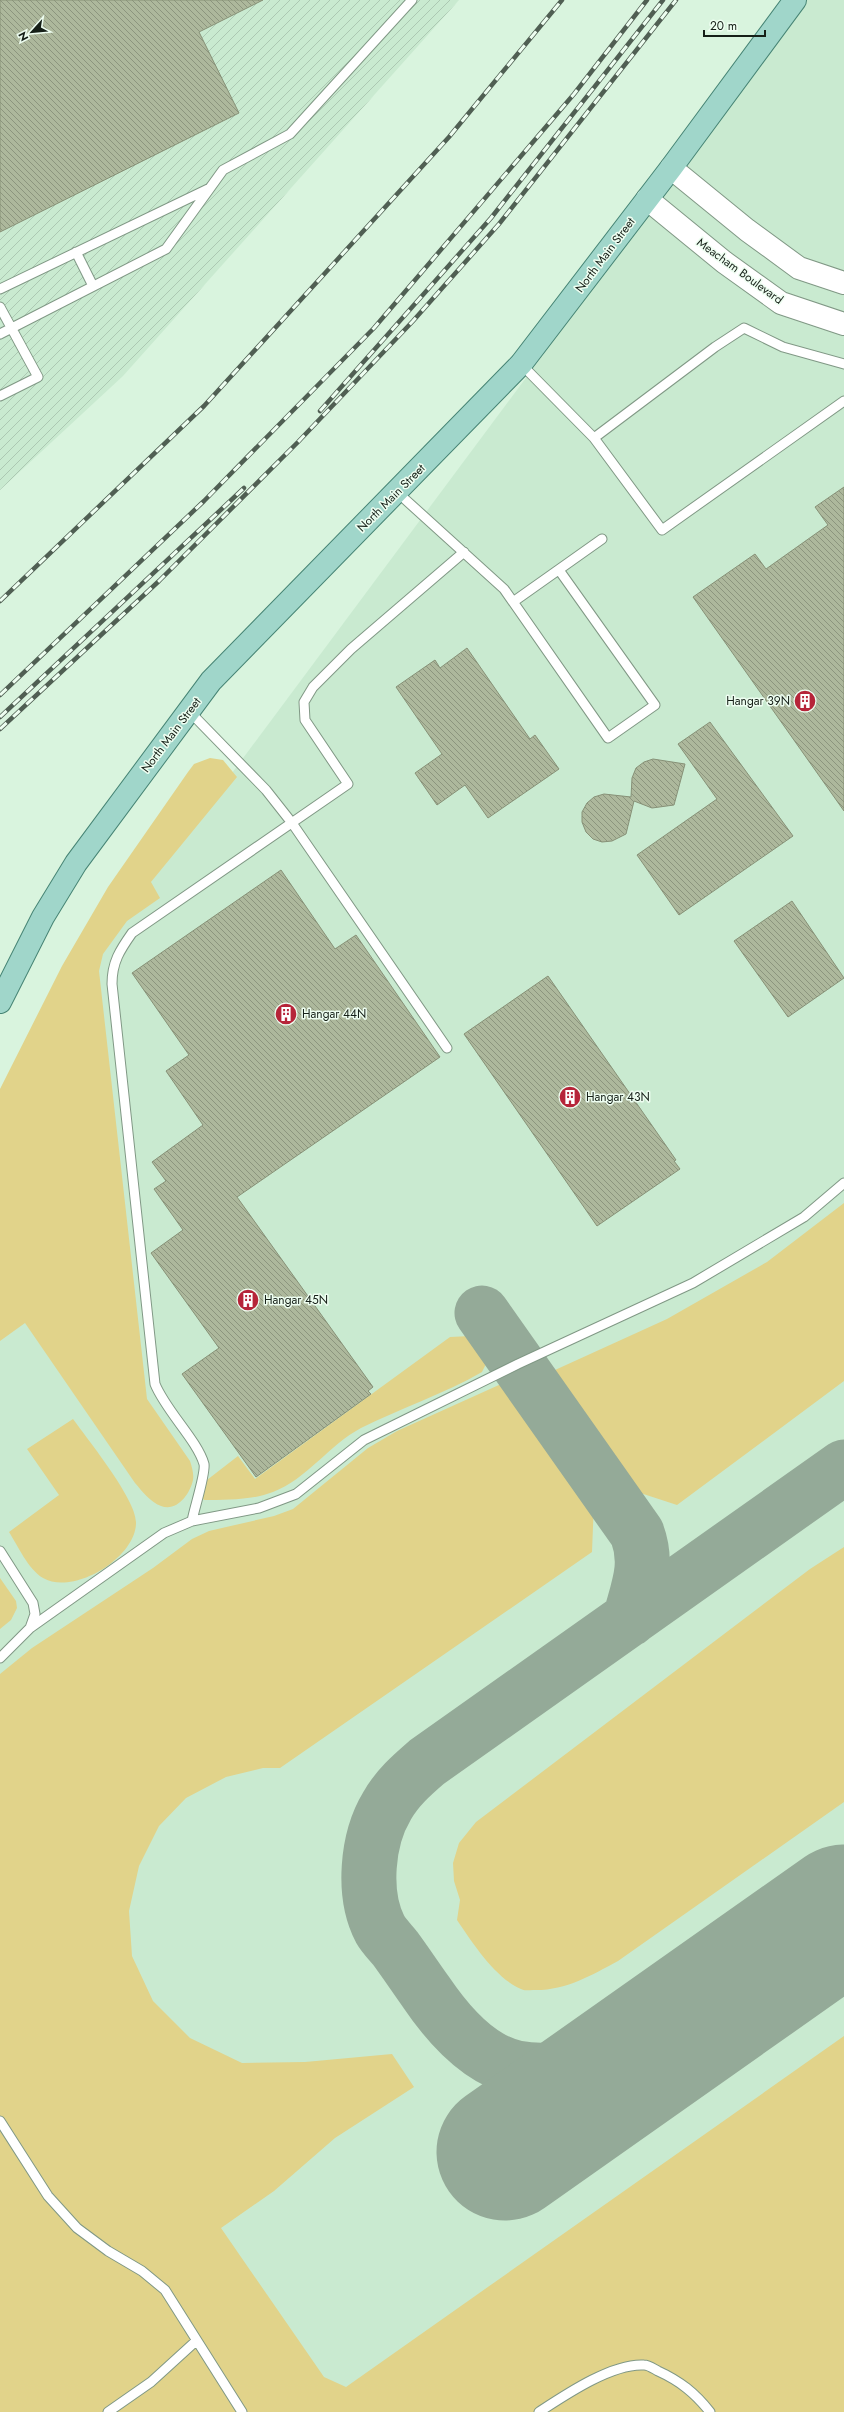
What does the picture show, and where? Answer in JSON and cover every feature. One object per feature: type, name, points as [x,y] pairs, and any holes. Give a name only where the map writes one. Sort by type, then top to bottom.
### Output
[{"type":"main road","name":"North Main Street","points":[[0,1002],[43,917],[76,863],[211,681],[521,364],[647,200],[795,0]]},
{"type":"main road","points":[[671,168],[748,230],[800,268],[844,283]]},
{"type":"main road","name":"Meacham Boulevard","points":[[647,200],[724,262],[781,303],[844,324]]},
{"type":"lane","points":[[0,334],[166,249],[223,170],[290,134],[412,0]]},
{"type":"lane","points":[[0,289],[210,188]]},
{"type":"lane","points":[[76,252],[93,286]]},
{"type":"lane","points":[[0,307],[38,377],[0,396]]},
{"type":"lane","points":[[594,438],[715,347],[744,328],[783,347],[844,364]]},
{"type":"lane","points":[[521,364],[594,438],[662,530],[844,401]]},
{"type":"lane","points":[[397,492],[504,589],[608,738],[655,705],[559,570]]},
{"type":"lane","points":[[513,602],[602,539]]},
{"type":"lane","points":[[192,1521],[203,1475],[204,1464],[196,1449],[160,1398],[155,1384],[112,971],[116,955],[132,933],[348,784],[305,720],[303,711],[308,694],[341,658],[464,552]]},
{"type":"lane","points":[[188,710],[266,790],[292,823],[447,1048]]},
{"type":"lane","points":[[0,1658],[30,1628],[164,1533],[192,1521],[260,1508],[296,1494],[364,1440],[518,1364],[693,1283],[804,1217],[844,1183]]},
{"type":"lane","points":[[0,1551],[33,1603],[35,1614],[30,1628]]},
{"type":"lane","points":[[0,2122],[48,2196],[77,2228],[108,2252],[142,2271],[165,2290],[242,2412]]},
{"type":"lane","points":[[108,2412],[151,2382],[196,2341]]},
{"type":"lane","points":[[539,2412],[581,2385],[630,2366],[646,2365],[678,2380],[699,2398],[710,2412]]},
{"type":"shaded area","points":[[0,0],[459,0],[123,376],[0,490]]},
{"type":"shaded area","points":[[807,0],[844,0],[844,2412],[0,2412],[0,1112],[136,902]]},
{"type":"shaded area","points":[[210,758],[223,760],[237,777],[151,882],[160,898],[127,921],[103,954],[99,971],[147,1399],[190,1461],[193,1473],[193,1480],[186,1496],[177,1504],[167,1507],[153,1502],[135,1483],[25,1323],[0,1341],[0,1089],[62,966],[108,887],[194,764]]},
{"type":"shaded area","points":[[844,1203],[844,1381],[677,1505],[625,1488],[544,1375],[667,1319],[767,1262]]},
{"type":"shaded area","points":[[471,1336],[483,1343],[490,1356],[482,1372],[453,1387],[361,1428],[349,1435],[297,1479],[273,1492],[257,1497],[239,1499],[204,1500],[202,1497],[207,1480],[238,1456],[255,1479],[450,1337]]},
{"type":"shaded area","points":[[510,1380],[594,1501],[592,1552],[280,1768],[263,1768],[226,1777],[186,1798],[159,1826],[139,1866],[129,1911],[132,1956],[153,2001],[190,2038],[242,2063],[305,2062],[392,2054],[414,2087],[335,2138],[274,2191],[221,2228],[324,2377],[346,2387],[844,2036],[844,2412],[0,2412],[0,1674],[32,1648],[153,1568],[192,1539],[209,1531],[274,1516],[293,1509],[368,1448],[397,1431]]},
{"type":"shaded area","points":[[73,1419],[120,1485],[134,1512],[136,1522],[134,1535],[126,1548],[115,1560],[102,1570],[71,1582],[56,1582],[43,1578],[33,1569],[9,1532],[59,1495],[27,1449]]},
{"type":"shaded area","points":[[844,1547],[844,1802],[618,1961],[597,1972],[577,1982],[545,1990],[522,1990],[502,1977],[485,1959],[457,1920],[460,1900],[454,1881],[453,1863],[459,1843],[476,1822],[810,1569]]},
{"type":"shaded area","points":[[0,1578],[16,1601],[17,1608],[11,1620],[0,1629]]},
{"type":"building","points":[[0,0],[263,0],[199,32],[239,113],[0,232]]},
{"type":"building","name":"Hangar 39N","points":[[844,487],[844,811],[693,597],[755,554],[766,569],[828,525],[815,507]]},
{"type":"building","points":[[467,648],[530,739],[535,735],[559,769],[488,818],[465,785],[437,805],[415,773],[442,754],[396,687],[435,660],[440,668]]},
{"type":"building","points":[[710,722],[793,836],[679,915],[637,855],[717,799],[678,744]]},
{"type":"building","points":[[653,759],[685,764],[674,805],[652,808],[634,801],[626,834],[612,841],[602,842],[593,839],[586,832],[582,822],[582,812],[587,803],[594,797],[604,794],[631,797],[632,778],[636,768],[644,762]]},
{"type":"building","points":[[281,870],[335,949],[356,935],[440,1057],[237,1197],[373,1387],[368,1391],[371,1394],[256,1477],[182,1374],[219,1348],[151,1253],[183,1230],[154,1189],[166,1181],[152,1162],[203,1125],[166,1071],[189,1055],[132,973]]},
{"type":"building","points":[[792,901],[844,978],[788,1017],[734,941]]},
{"type":"building","name":"Hangar 43N","points":[[548,976],[676,1160],[674,1161],[680,1169],[597,1226],[464,1034]]},
{"type":"taxiway","points":[[482,1313],[637,1533],[642,1556],[642,1566],[639,1587],[630,1619]]},
{"type":"taxiway","points":[[687,2024],[605,2058],[583,2065],[561,2069],[539,2070],[517,2068],[503,2064],[489,2057],[477,2049],[454,2028],[434,2004],[380,1929],[374,1915],[369,1883],[371,1850],[375,1834],[380,1819],[395,1793],[427,1762],[844,1467]]},
{"type":"runway","points":[[505,2152],[844,1913]]},
{"type":"railway","points":[[0,601],[204,406],[449,137],[562,0]]},
{"type":"railway","points":[[0,695],[204,501],[374,328],[574,94],[647,0]]},
{"type":"railway","points":[[320,411],[491,218],[663,0]]},
{"type":"railway","points":[[0,729],[159,581],[298,442],[413,321],[499,224],[676,0]]},
{"type":"railway","points":[[0,717],[244,488]]},
{"type":"place","name":"Hangar 39N","points":[[805,701]]},
{"type":"place","name":"Hangar 44N","points":[[286,1014]]},
{"type":"place","name":"Hangar 43N","points":[[570,1097]]},
{"type":"place","name":"Hangar 45N","points":[[248,1300]]}]
